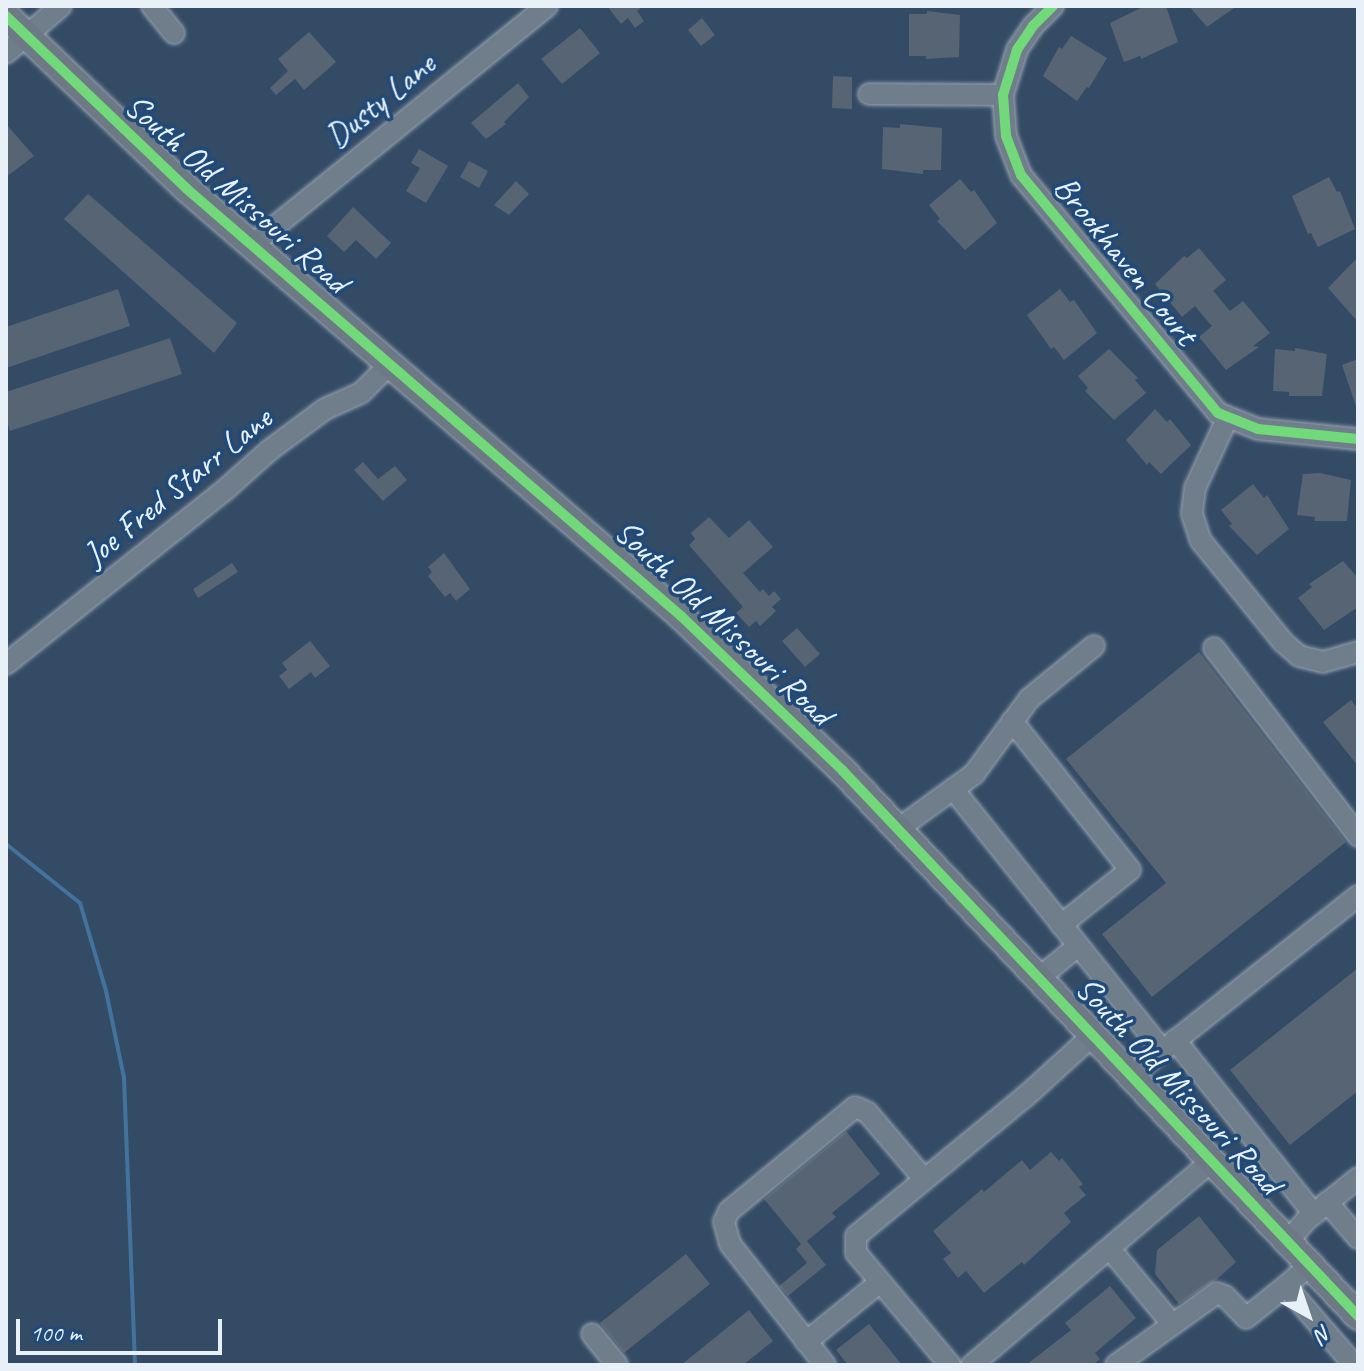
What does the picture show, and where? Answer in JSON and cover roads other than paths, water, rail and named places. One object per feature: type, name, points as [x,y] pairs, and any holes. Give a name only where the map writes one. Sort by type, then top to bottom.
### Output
[{"type":"main road","name":"South Old Missouri Road","points":[[6,16],[16,45],[121,130],[681,616],[898,829],[1358,1316]]},
{"type":"street","points":[[16,45],[61,6]]},
{"type":"street","points":[[152,6],[174,33]]},
{"type":"street","name":"Dusty Lane","points":[[252,245],[547,6]]},
{"type":"street","name":"Brookhaven Court","points":[[1053,6],[1033,26],[1017,50],[1003,95],[1006,136],[1021,175],[1208,403],[1227,419],[1258,429],[1358,439]]},
{"type":"street","points":[[869,94],[1003,95]]},
{"type":"street","name":"Joe Fred Starr Lane","points":[[6,664],[227,488],[271,449],[325,409],[361,393],[390,364]]},
{"type":"street","points":[[1227,419],[1195,488],[1192,514],[1201,541],[1283,642],[1299,656],[1323,662],[1358,652]]},
{"type":"street","points":[[898,829],[974,774],[1029,699],[1094,646]]},
{"type":"street","points":[[1214,648],[1358,836]]},
{"type":"street","points":[[1012,721],[1130,870],[1061,925]]},
{"type":"street","points":[[953,789],[1078,946],[1320,1208],[1358,1238]]},
{"type":"street","points":[[1132,1075],[1358,896]]},
{"type":"street","points":[[1039,978],[1078,946]]},
{"type":"street","points":[[950,1365],[856,1253],[856,1236],[1026,1096],[1093,1035]]},
{"type":"street","points":[[825,1365],[730,1244],[724,1222],[729,1211],[855,1107],[867,1112],[924,1179]]},
{"type":"street","points":[[972,1365],[1212,1161]]},
{"type":"street","points":[[1288,1241],[1320,1208],[1358,1178]]},
{"type":"street","points":[[1110,1249],[1172,1324]]},
{"type":"street","points":[[1116,1365],[1217,1293],[1225,1296],[1246,1318],[1310,1265]]},
{"type":"street","points":[[806,1342],[880,1282]]},
{"type":"street","points":[[1286,1286],[1354,1365]]},
{"type":"street","points":[[592,1334],[617,1365]]},
{"type":"waterway","points":[[6,844],[80,903],[106,991],[124,1078],[135,1365]]}]
